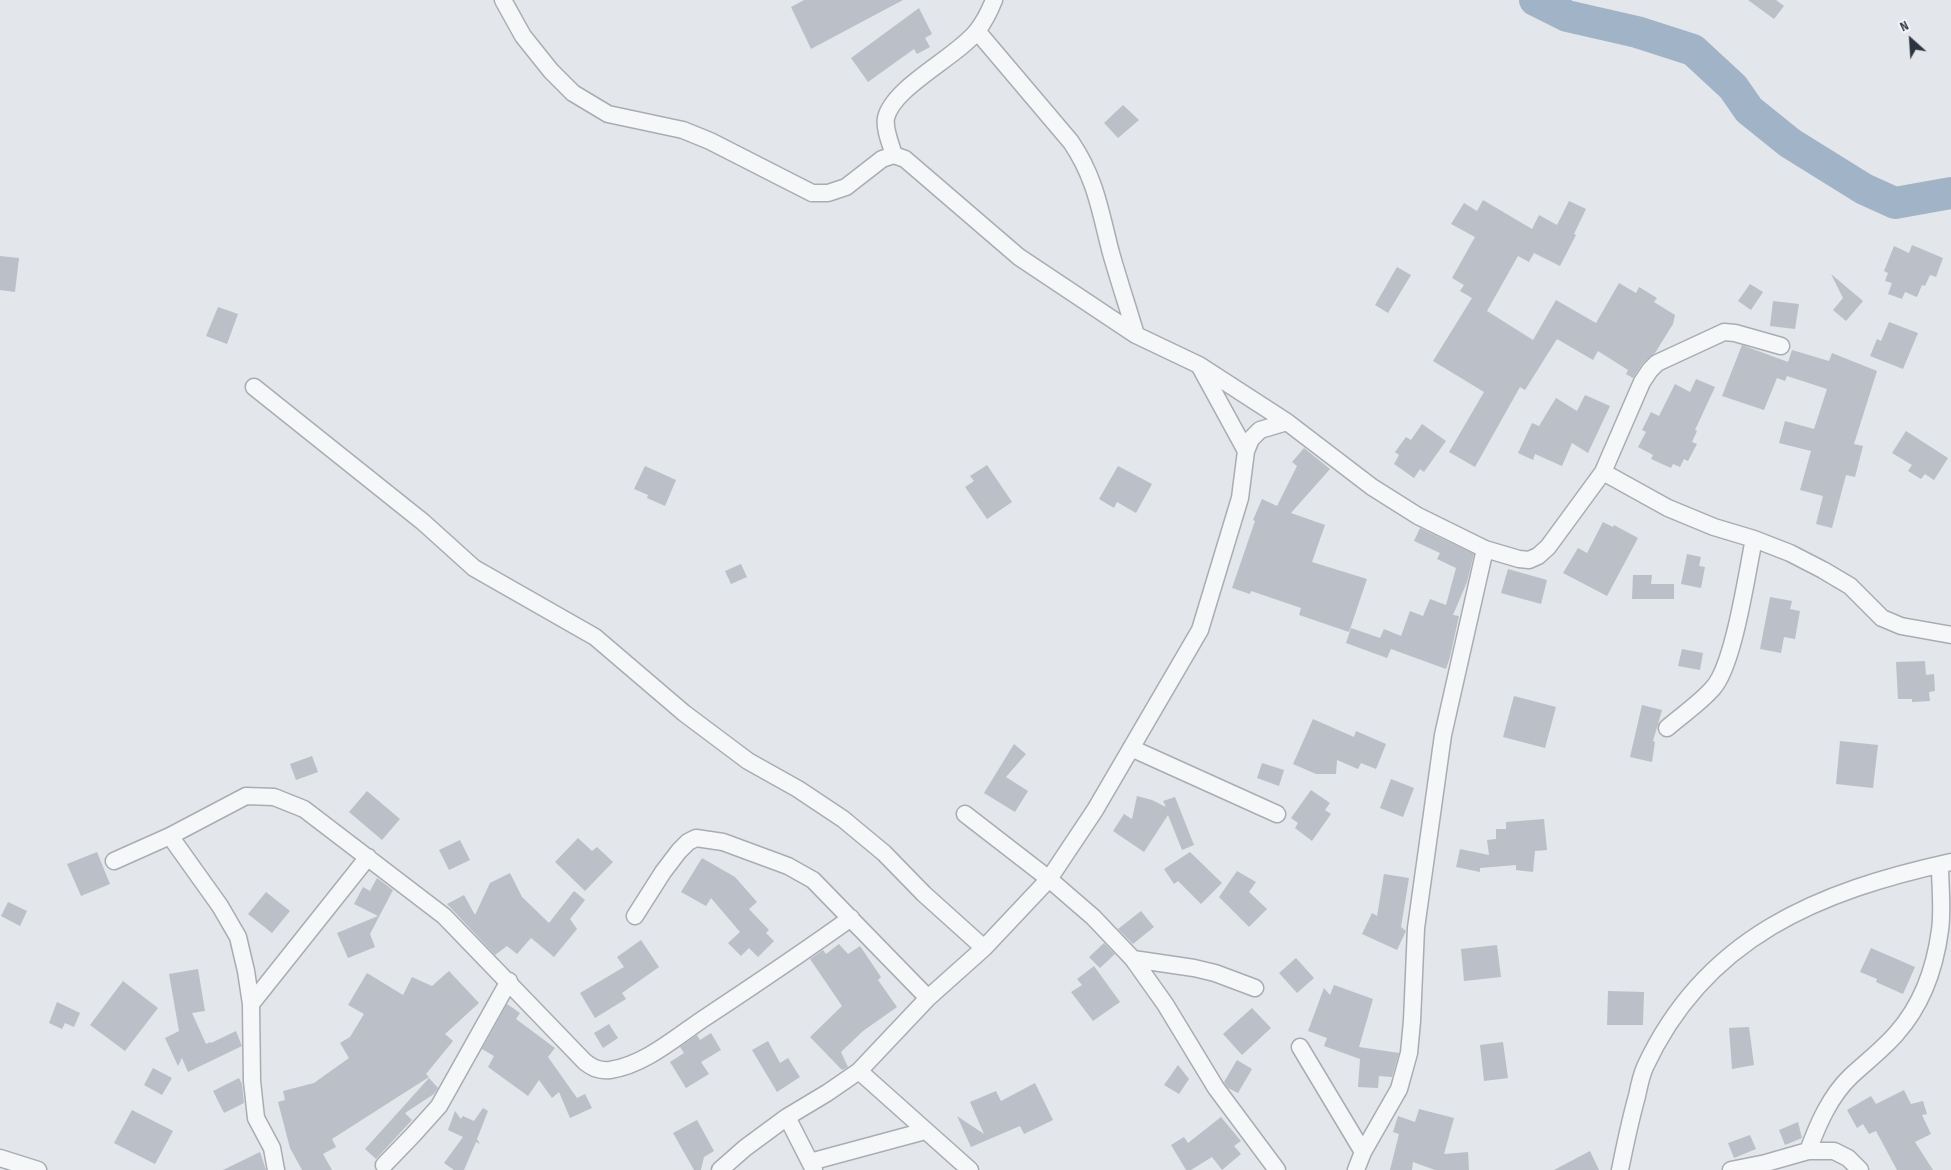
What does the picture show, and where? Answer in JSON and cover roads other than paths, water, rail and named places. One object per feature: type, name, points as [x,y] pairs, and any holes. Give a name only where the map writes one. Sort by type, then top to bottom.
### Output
[{"type":"street","points":[[504,0],[523,36],[551,71],[573,93],[608,114],[683,130],[710,141],[812,192],[828,193],[846,186],[882,159],[894,156],[905,159],[1019,257],[1136,335],[1199,365],[1287,422],[1372,488],[1418,516],[1485,549],[1519,559],[1529,560],[1538,556],[1548,546],[1603,472],[1642,382],[1657,363],[1724,332],[1782,346]]},
{"type":"street","points":[[894,156],[886,118],[894,104],[906,90],[946,60],[977,31],[994,0]]},
{"type":"street","points":[[977,31],[1071,142],[1083,160],[1091,176],[1136,335]]},
{"type":"street","points":[[1199,365],[1246,451]]},
{"type":"street","points":[[254,387],[423,522],[474,568],[595,638],[684,713],[748,762],[798,789],[844,819],[884,853],[924,894],[984,948]]},
{"type":"street","points":[[720,1170],[745,1148],[787,1117],[860,1072],[928,998],[984,948],[1049,879],[1095,810],[1200,630],[1240,498],[1246,451],[1255,434],[1260,430],[1287,422]]},
{"type":"street","points":[[1603,472],[1668,508],[1714,527],[1754,539],[1798,557],[1850,586],[1882,618],[1901,626],[1951,635]]},
{"type":"street","points":[[1667,728],[1714,687],[1723,670],[1738,620],[1754,539]]},
{"type":"street","points":[[1356,1170],[1363,1152],[1399,1088],[1409,1053],[1416,928],[1434,789],[1443,735],[1485,549]]},
{"type":"street","points":[[1132,748],[1277,814]]},
{"type":"street","points":[[114,861],[170,836],[246,796],[274,797],[304,809],[444,916],[509,981],[585,1062],[599,1070],[608,1070],[636,1062],[670,1042],[851,918]]},
{"type":"street","points":[[965,814],[1049,879],[1093,917],[1133,959],[1165,1004],[1216,1088],[1277,1170]]},
{"type":"street","points":[[170,836],[220,906],[238,937],[251,1004],[252,1081],[256,1118],[272,1148],[276,1170]]},
{"type":"street","points":[[635,916],[673,858],[688,842],[696,838],[723,842],[788,866],[812,880],[928,998]]},
{"type":"street","points":[[251,1004],[368,857]]},
{"type":"street","points":[[1620,1170],[1644,1068],[1674,1015],[1707,977],[1744,942],[1807,907],[1854,889],[1946,863],[1940,929],[1932,973],[1914,1009],[1897,1033],[1876,1055],[1850,1076],[1834,1097],[1820,1121],[1808,1151]]},
{"type":"street","points":[[1133,959],[1168,963],[1208,971],[1255,988]]},
{"type":"street","points":[[384,1165],[439,1106],[509,981]]},
{"type":"street","points":[[1300,1047],[1363,1152]]},
{"type":"street","points":[[860,1072],[970,1170]]},
{"type":"street","points":[[787,1117],[812,1166],[925,1131]]},
{"type":"street","points":[[1731,1170],[1766,1163],[1808,1151],[1834,1151],[1848,1158],[1860,1170]]},
{"type":"street","points":[[0,1158],[38,1170]]},
{"type":"waterway","points":[[1535,0],[1567,16],[1637,32],[1693,50],[1733,87],[1749,110],[1790,143],[1864,189],[1895,203],[1951,193]]}]
